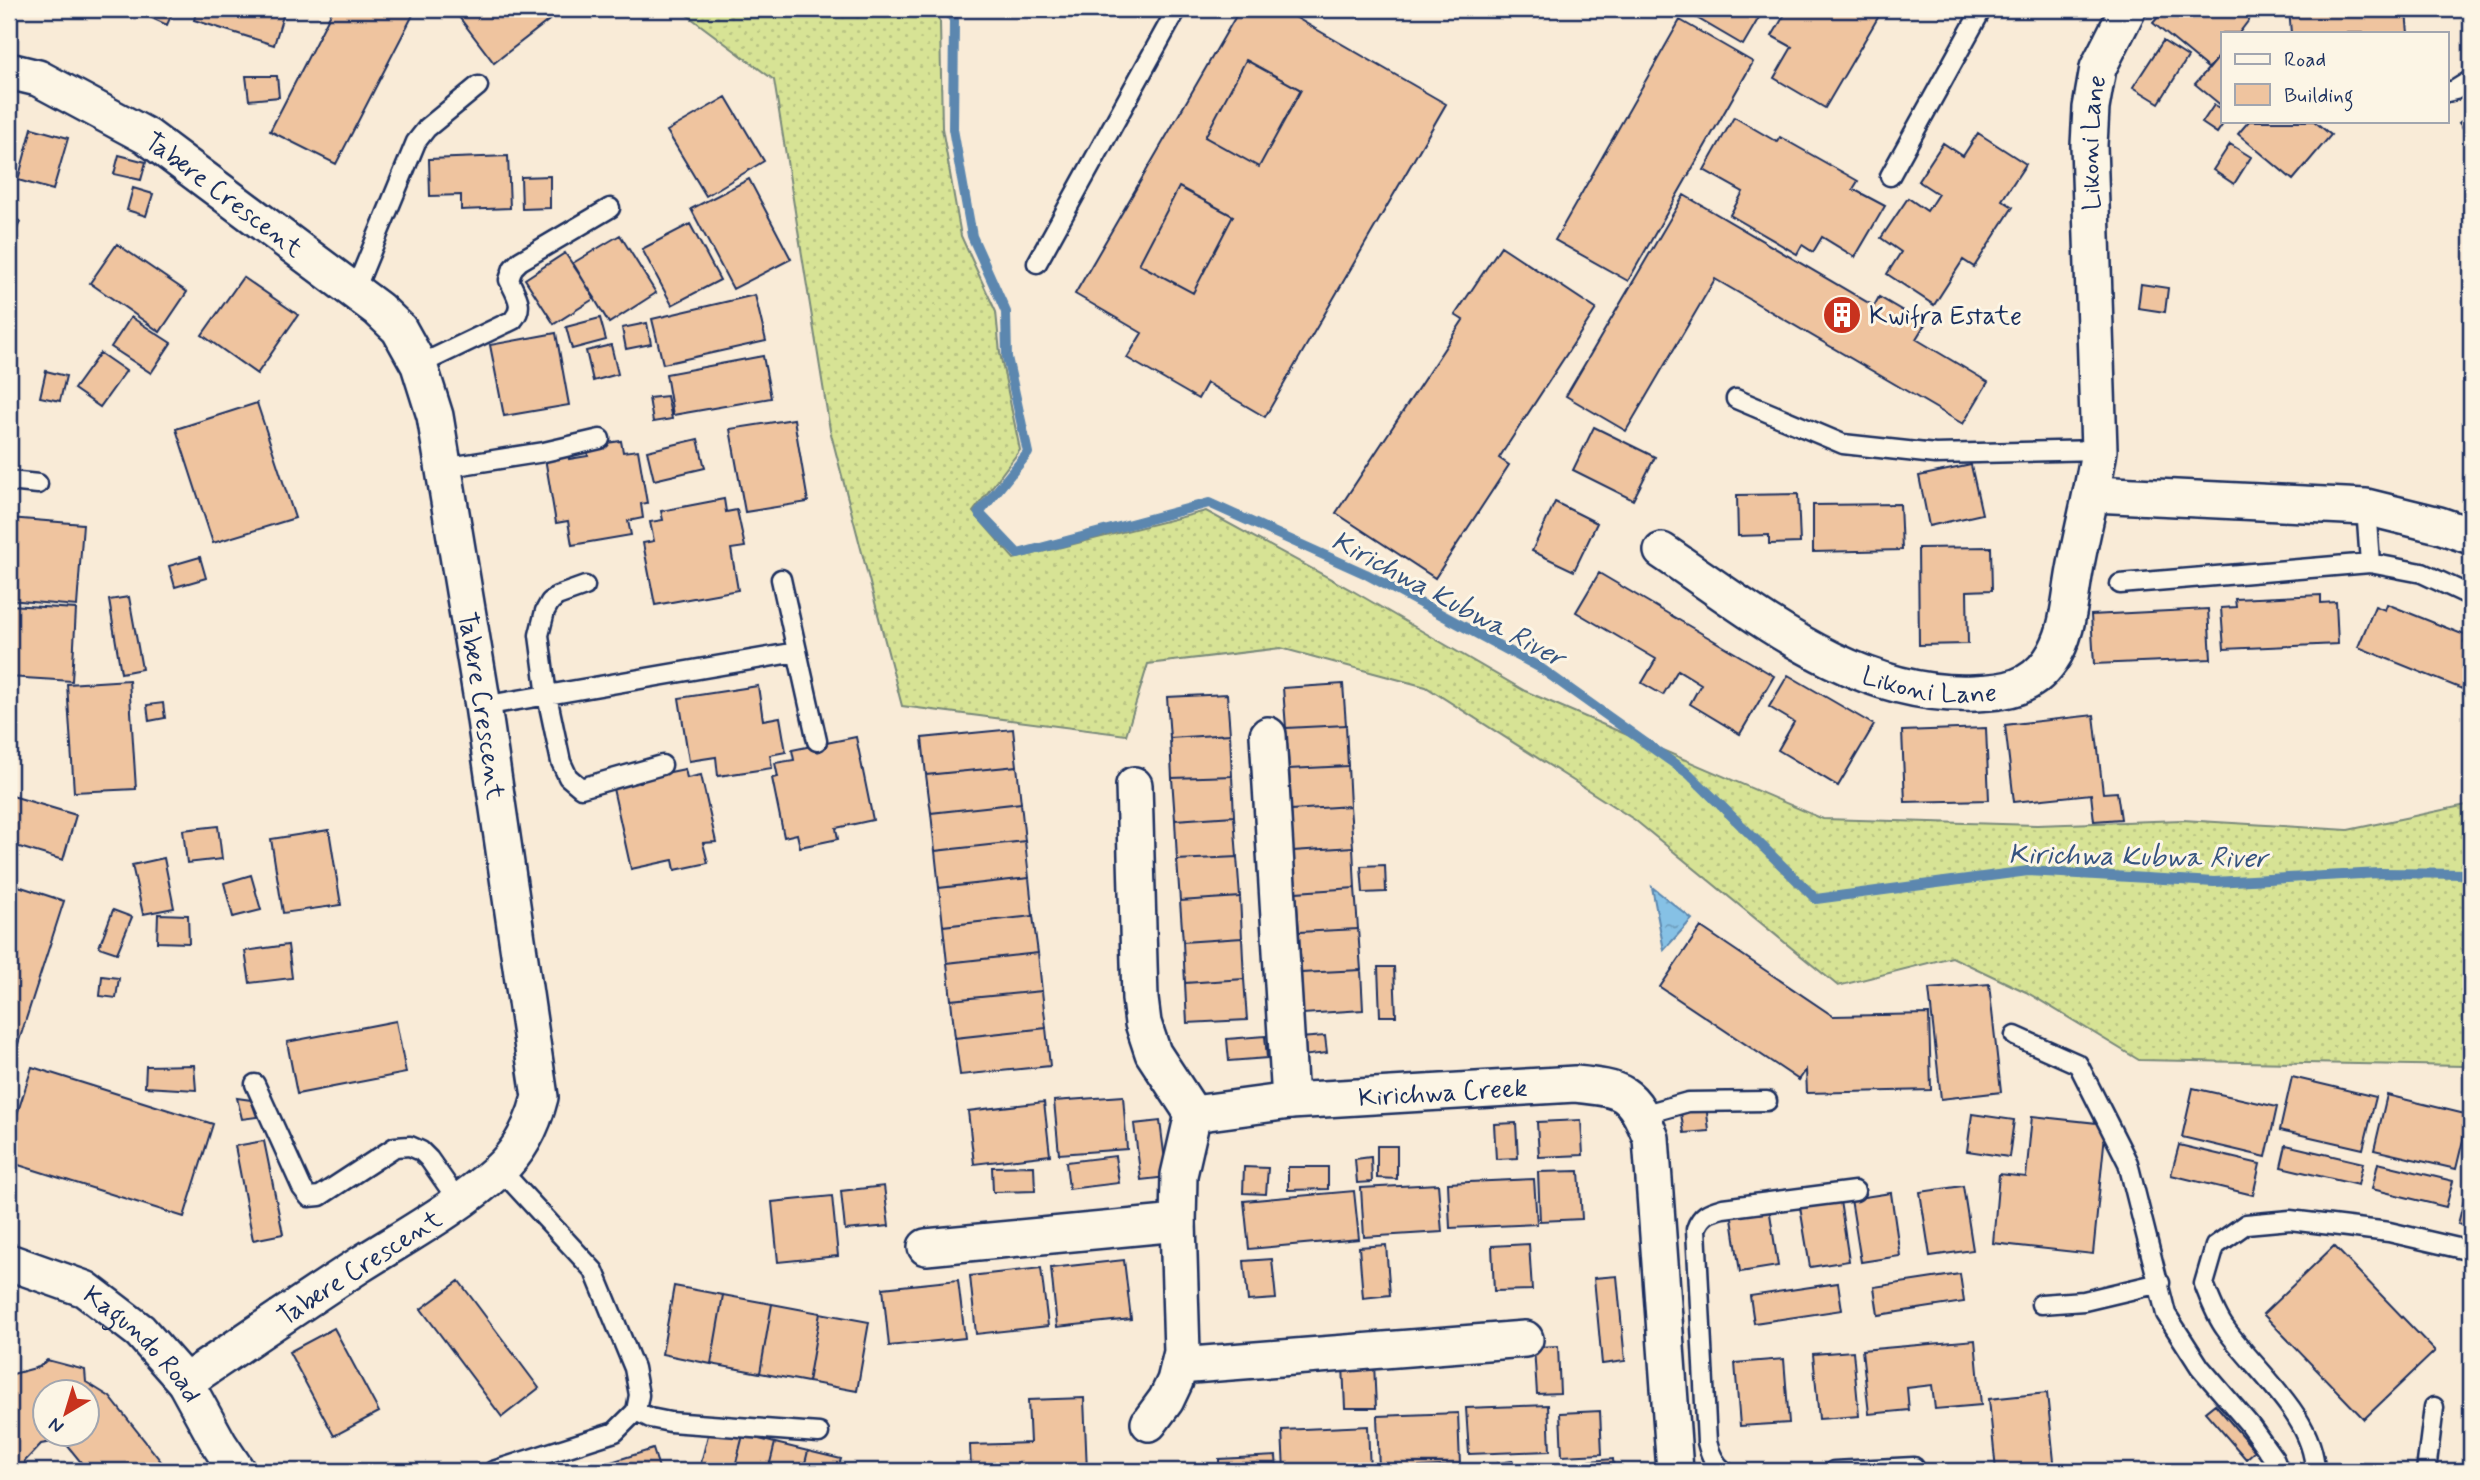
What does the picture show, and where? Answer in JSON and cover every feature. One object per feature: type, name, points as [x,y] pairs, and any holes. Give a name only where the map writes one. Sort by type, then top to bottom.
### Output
[{"type":"street","name":"Likoni Lane","points":[[1662,551],[1805,648],[1884,682],[1924,691],[1959,694],[2001,692],[2033,681],[2050,662],[2063,639],[2075,569],[2093,494],[2099,450],[2089,145],[2091,108],[2098,68],[2128,9]]},
{"type":"street","name":"Tabere Crescent","points":[[9,71],[38,78],[148,136],[355,290],[399,329],[419,365],[435,416],[483,706],[540,1097],[534,1121],[519,1146],[500,1169],[459,1202],[185,1382]]},
{"type":"street","points":[[2093,494],[2366,507],[2471,536]]},
{"type":"street","points":[[1268,735],[1290,1101]]},
{"type":"street","points":[[1134,785],[1143,1023],[1153,1053],[1194,1114],[1179,1175],[1182,1352],[1167,1400],[1149,1423]]},
{"type":"street","name":"Kirichwa Creek","points":[[1194,1114],[1290,1101],[1574,1084],[1613,1088],[1630,1098],[1642,1115],[1651,1138],[1689,1429],[1675,1471]]},
{"type":"street","points":[[926,1247],[1178,1223]]},
{"type":"street","name":"Kagundo Road","points":[[9,1262],[85,1289],[140,1331],[185,1382],[237,1471]]},
{"type":"street","points":[[1179,1366],[1525,1339]]},
{"type":"lane","points":[[1038,263],[1177,9]]},
{"type":"lane","points":[[1890,176],[1982,9]]},
{"type":"lane","points":[[2448,92],[2471,80]]},
{"type":"lane","points":[[355,290],[416,142],[427,128],[478,86]]},
{"type":"lane","points":[[419,365],[513,320],[520,312],[520,304],[509,280],[513,268],[520,261],[610,208]]},
{"type":"lane","points":[[1736,399],[1843,444],[1935,454],[2099,450]]},
{"type":"lane","points":[[443,468],[544,452],[600,439]]},
{"type":"lane","points":[[9,481],[38,484]]},
{"type":"lane","points":[[2366,507],[2370,563]]},
{"type":"lane","points":[[2120,584],[2370,563],[2422,573],[2471,596]]},
{"type":"lane","points":[[781,579],[817,741]]},
{"type":"lane","points":[[585,586],[557,596],[545,611],[539,635],[547,696],[561,762],[568,777],[581,788],[662,765]]},
{"type":"lane","points":[[483,706],[797,652]]},
{"type":"lane","points":[[2015,1035],[2078,1063],[2128,1163],[2166,1314],[2200,1367],[2249,1424],[2274,1459],[2279,1471]]},
{"type":"lane","points":[[256,1084],[302,1188],[309,1197],[320,1196],[395,1147],[410,1146],[429,1158],[459,1202]]},
{"type":"lane","points":[[1642,1115],[1688,1102],[1767,1101]]},
{"type":"lane","points":[[493,1471],[615,1432],[636,1411],[639,1395],[634,1368],[594,1271],[500,1169]]},
{"type":"lane","points":[[1724,1471],[1718,1468],[1707,1442],[1689,1429],[1696,1229],[1700,1219],[1708,1212],[1723,1208],[1855,1191]]},
{"type":"lane","points":[[2315,1471],[2315,1461],[2303,1424],[2223,1326],[2204,1284],[2215,1246],[2246,1224],[2290,1220],[2389,1232],[2471,1251]]},
{"type":"lane","points":[[2041,1304],[2084,1301],[2160,1283]]},
{"type":"lane","points":[[2426,1471],[2434,1407]]},
{"type":"lane","points":[[636,1411],[650,1418],[670,1422],[820,1433]]},
{"type":"lane","points":[[1834,1471],[1914,1467]]},
{"type":"green space","points":[[679,9],[932,9],[940,22],[942,128],[961,236],[996,312],[1000,353],[1020,450],[973,512],[1014,559],[1206,511],[1353,591],[1525,691],[1823,819],[2037,825],[2182,820],[2348,830],[2471,804],[2471,1070],[2465,1066],[2139,1060],[2026,992],[1952,957],[1838,986],[1635,820],[1426,687],[1281,648],[1148,664],[1126,735],[902,706],[830,430],[774,80]]},
{"type":"water","points":[[1652,887],[1692,919],[1664,950]]},
{"type":"building","points":[[132,9],[174,9],[167,25]]},
{"type":"building","points":[[197,9],[285,9],[274,45],[194,20]]},
{"type":"building","points":[[333,9],[416,9],[336,164],[270,131]]},
{"type":"building","points":[[453,9],[546,9],[553,17],[494,63]]},
{"type":"building","points":[[1240,9],[1281,9],[1446,104],[1265,417],[1207,383],[1198,399],[1127,358],[1142,333],[1075,294]],"holes":[[[1246,60],[1301,90],[1259,167],[1205,137]],[[1179,187],[1233,216],[1193,293],[1139,264]]]},
{"type":"building","points":[[1764,9],[1743,45],[1685,11]]},
{"type":"building","points":[[1788,9],[1883,9],[1825,108],[1774,78],[1792,47],[1772,36]]},
{"type":"building","points":[[2165,9],[2243,9],[2252,16],[2240,32],[2221,32],[2221,54],[2209,69],[2153,23]]},
{"type":"building","points":[[2289,9],[2374,9],[2374,14],[2406,12],[2408,32],[2291,32]]},
{"type":"building","points":[[1680,20],[1753,62],[1628,281],[1555,240]]},
{"type":"building","points":[[2163,41],[2188,57],[2159,103],[2133,87]]},
{"type":"building","points":[[2221,54],[2221,105],[2195,84]]},
{"type":"building","points":[[1246,60],[1301,90],[1259,167],[1205,137]]},
{"type":"building","points":[[246,76],[277,76],[279,97],[249,100]]},
{"type":"building","points":[[726,97],[764,161],[706,196],[667,131]]},
{"type":"building","points":[[2214,105],[2221,109],[2221,122],[2224,122],[2217,133],[2202,123]]},
{"type":"building","points":[[2471,113],[2471,138],[2459,123]]},
{"type":"building","points":[[1734,117],[1777,142],[1780,137],[1858,181],[1853,189],[1885,206],[1855,257],[1822,237],[1813,252],[1802,245],[1797,254],[1730,215],[1743,192],[1704,170]]},
{"type":"building","points":[[2248,122],[2315,122],[2331,135],[2293,180],[2238,134]]},
{"type":"building","points":[[32,128],[68,138],[53,190],[18,180]]},
{"type":"building","points":[[1978,133],[2026,164],[2002,200],[2013,207],[1974,267],[1963,260],[1934,305],[1887,274],[1901,252],[1881,238],[1908,198],[1927,211],[1938,194],[1918,181],[1943,143],[1963,156]]},
{"type":"building","points":[[2230,144],[2251,157],[2234,184],[2213,170]]},
{"type":"building","points":[[119,155],[146,162],[141,180],[114,174]]},
{"type":"building","points":[[508,156],[510,208],[461,210],[461,195],[430,196],[429,159]]},
{"type":"building","points":[[550,176],[550,208],[522,209],[521,177]]},
{"type":"building","points":[[749,179],[791,259],[733,289],[691,209]]},
{"type":"building","points":[[1179,187],[1233,216],[1193,293],[1139,264]]},
{"type":"building","points":[[133,188],[153,194],[146,216],[127,210]]},
{"type":"building","name":"Kwifra Estate","points":[[1684,195],[1874,306],[1879,297],[1925,324],[1916,339],[1988,382],[1963,424],[1715,279],[1626,431],[1566,396]]},
{"type":"building","points":[[9,217],[20,221],[9,251]]},
{"type":"building","points":[[690,224],[720,280],[672,305],[642,249]]},
{"type":"building","points":[[620,235],[656,293],[609,323],[573,263]]},
{"type":"building","points":[[117,244],[187,292],[160,332],[90,283]]},
{"type":"building","points":[[1501,246],[1596,309],[1499,458],[1509,465],[1435,578],[1336,513],[1463,320],[1455,315]]},
{"type":"building","points":[[565,253],[595,298],[554,324],[525,279]]},
{"type":"building","points":[[243,277],[298,315],[257,374],[202,335]]},
{"type":"building","points":[[2141,284],[2168,288],[2165,312],[2138,308]]},
{"type":"building","points":[[755,295],[766,341],[663,364],[652,319]]},
{"type":"building","points":[[131,317],[171,343],[151,373],[111,347]]},
{"type":"building","points":[[600,318],[606,340],[572,349],[566,327]]},
{"type":"building","points":[[647,323],[651,344],[626,349],[622,328]]},
{"type":"building","points":[[556,333],[569,405],[504,416],[490,345]]},
{"type":"building","points":[[611,345],[618,374],[593,381],[586,351]]},
{"type":"building","points":[[100,353],[126,371],[100,407],[74,389]]},
{"type":"building","points":[[763,356],[771,398],[673,415],[666,374]]},
{"type":"building","points":[[46,371],[66,376],[60,401],[40,397]]},
{"type":"building","points":[[667,396],[672,419],[653,422],[649,398]]},
{"type":"building","points":[[257,403],[295,518],[213,543],[176,429]]},
{"type":"building","points":[[794,419],[808,502],[745,512],[730,429]]},
{"type":"building","points":[[1594,427],[1655,457],[1633,500],[1573,470]]},
{"type":"building","points":[[698,439],[705,468],[654,480],[647,451]]},
{"type":"building","points":[[621,441],[623,452],[638,450],[647,503],[641,504],[643,518],[628,521],[631,535],[572,545],[568,521],[556,523],[544,452],[567,448],[569,459],[588,456],[586,446]]},
{"type":"building","points":[[1971,465],[1982,514],[1929,526],[1919,476]]},
{"type":"building","points":[[1798,494],[1800,543],[1769,544],[1769,535],[1738,536],[1737,495]]},
{"type":"building","points":[[724,499],[726,512],[737,510],[745,547],[731,549],[738,590],[655,605],[643,543],[654,541],[650,522],[663,520],[661,511]]},
{"type":"building","points":[[1555,502],[1597,523],[1574,571],[1532,551]]},
{"type":"building","points":[[1900,504],[1902,550],[1813,552],[1813,505]]},
{"type":"building","points":[[9,518],[83,524],[77,606],[9,600]]},
{"type":"building","points":[[1991,547],[1992,590],[1967,591],[1968,644],[1919,645],[1918,548]]},
{"type":"building","points":[[200,557],[206,578],[175,587],[169,566]]},
{"type":"building","points":[[1599,573],[1774,676],[1740,734],[1690,704],[1701,684],[1678,670],[1663,695],[1642,683],[1656,659],[1576,612]]},
{"type":"building","points":[[2321,595],[2321,603],[2336,602],[2338,644],[2224,649],[2221,608],[2236,607],[2235,599]]},
{"type":"building","points":[[129,597],[142,669],[121,673],[109,600]]},
{"type":"building","points":[[2387,604],[2467,636],[2464,642],[2471,645],[2471,667],[2462,689],[2358,647],[2375,606],[2385,610]]},
{"type":"building","points":[[9,605],[76,609],[72,681],[9,677]]},
{"type":"building","points":[[2208,609],[2211,659],[2094,664],[2091,615]]},
{"type":"building","points":[[1788,675],[1874,725],[1838,786],[1778,750],[1794,722],[1769,707]]},
{"type":"building","points":[[129,680],[136,789],[74,792],[67,684]]},
{"type":"building","points":[[1343,684],[1346,725],[1286,728],[1283,688]]},
{"type":"building","points":[[758,686],[763,720],[780,717],[786,752],[770,755],[772,768],[718,776],[716,757],[689,761],[679,698]]},
{"type":"building","points":[[1227,694],[1230,734],[1170,738],[1167,697]]},
{"type":"building","points":[[163,703],[165,718],[149,721],[147,705]]},
{"type":"building","points":[[2094,715],[2103,793],[2117,792],[2121,819],[2094,821],[2091,794],[2014,802],[2005,725]]},
{"type":"building","points":[[1346,725],[1348,766],[1289,769],[1286,728]]},
{"type":"building","points":[[1986,728],[1989,800],[1905,802],[1902,731]]},
{"type":"building","points":[[1013,729],[1017,766],[926,775],[922,738]]},
{"type":"building","points":[[1230,734],[1232,776],[1172,778],[1170,738]]},
{"type":"building","points":[[856,737],[873,820],[836,828],[838,839],[800,847],[797,834],[784,837],[772,778],[778,777],[775,763],[794,760],[792,750]]},
{"type":"building","points":[[1017,766],[1021,803],[931,813],[926,775]]},
{"type":"building","points":[[1348,766],[1350,806],[1291,810],[1289,769]]},
{"type":"building","points":[[685,769],[687,778],[701,775],[716,842],[703,843],[708,863],[675,870],[673,860],[631,869],[612,784]]},
{"type":"building","points":[[1232,776],[1234,816],[1175,820],[1172,778]]},
{"type":"building","points":[[9,795],[76,815],[63,860],[9,844]]},
{"type":"building","points":[[1021,803],[1025,841],[935,851],[931,813]]},
{"type":"building","points":[[1350,806],[1353,847],[1293,851],[1291,810]]},
{"type":"building","points":[[1234,816],[1237,857],[1177,860],[1175,820]]},
{"type":"building","points":[[218,826],[222,859],[187,863],[183,830]]},
{"type":"building","points":[[329,830],[341,905],[283,913],[271,839]]},
{"type":"building","points":[[1025,841],[1029,878],[939,888],[935,851]]},
{"type":"building","points":[[1353,847],[1355,888],[1296,892],[1293,851]]},
{"type":"building","points":[[1237,857],[1240,897],[1180,901],[1177,860]]},
{"type":"building","points":[[164,858],[174,908],[143,914],[132,865]]},
{"type":"building","points":[[1385,865],[1386,892],[1363,893],[1361,866]]},
{"type":"building","points":[[251,875],[261,910],[233,917],[224,883]]},
{"type":"building","points":[[1029,878],[1033,916],[943,926],[939,888]]},
{"type":"building","points":[[9,883],[64,901],[9,1072]]},
{"type":"building","points":[[1355,888],[1358,929],[1299,932],[1296,892]]},
{"type":"building","points":[[1240,897],[1242,938],[1183,942],[1180,901]]},
{"type":"building","points":[[113,910],[132,917],[117,953],[99,947]]},
{"type":"building","points":[[158,914],[188,915],[189,943],[157,942]]},
{"type":"building","points":[[1033,916],[1038,953],[947,963],[943,926]]},
{"type":"building","points":[[1701,927],[1833,1016],[1929,1014],[1931,1090],[1807,1093],[1806,1070],[1799,1080],[1660,987]]},
{"type":"building","points":[[1358,929],[1361,970],[1301,973],[1299,932]]},
{"type":"building","points":[[1242,938],[1244,979],[1185,983],[1183,942]]},
{"type":"building","points":[[288,945],[292,978],[250,983],[245,951]]},
{"type":"building","points":[[1038,953],[1042,991],[951,1000],[947,963]]},
{"type":"building","points":[[1378,967],[1394,967],[1396,1016],[1380,1016]]},
{"type":"building","points":[[1361,970],[1363,1010],[1303,1014],[1301,973]]},
{"type":"building","points":[[102,976],[119,978],[116,998],[100,996]]},
{"type":"building","points":[[1244,979],[1247,1020],[1187,1023],[1185,983]]},
{"type":"building","points":[[1989,984],[2001,1092],[1941,1099],[1929,989]]},
{"type":"building","points":[[1042,991],[1046,1028],[955,1038],[951,1000]]},
{"type":"building","points":[[396,1021],[406,1073],[297,1094],[287,1042]]},
{"type":"building","points":[[1046,1028],[1050,1066],[960,1075],[955,1038]]},
{"type":"building","points":[[1265,1036],[1267,1058],[1229,1061],[1227,1039]]},
{"type":"building","points":[[1325,1036],[1327,1053],[1302,1056],[1300,1038]]},
{"type":"building","points":[[194,1065],[196,1090],[145,1087],[146,1066]]},
{"type":"building","points":[[32,1067],[213,1124],[184,1217],[9,1162],[9,1140]]},
{"type":"building","points":[[2292,1077],[2376,1097],[2363,1149],[2280,1130]]},
{"type":"building","points":[[2193,1088],[2277,1107],[2266,1157],[2182,1137]]},
{"type":"building","points":[[2387,1095],[2469,1115],[2456,1169],[2374,1150]]},
{"type":"building","points":[[1123,1096],[1127,1149],[1059,1154],[1054,1101]]},
{"type":"building","points":[[237,1098],[251,1100],[257,1117],[242,1119]]},
{"type":"building","points":[[1044,1102],[1050,1155],[974,1164],[968,1111]]},
{"type":"building","points":[[1706,1104],[1709,1131],[1684,1133],[1680,1107]]},
{"type":"building","points":[[1972,1114],[2014,1120],[2009,1157],[1967,1151]]},
{"type":"building","points":[[2032,1116],[2106,1124],[2093,1254],[1993,1243],[1999,1174],[2026,1177]]},
{"type":"building","points":[[1581,1120],[1583,1155],[1539,1157],[1537,1122]]},
{"type":"building","points":[[1160,1121],[1167,1177],[1141,1180],[1134,1124]]},
{"type":"building","points":[[1516,1123],[1518,1158],[1496,1159],[1494,1124]]},
{"type":"building","points":[[264,1141],[283,1234],[253,1240],[235,1146]]},
{"type":"building","points":[[2179,1145],[2260,1164],[2253,1195],[2171,1175]]},
{"type":"building","points":[[2286,1145],[2363,1163],[2358,1185],[2281,1167]]},
{"type":"building","points":[[1377,1146],[1397,1146],[1397,1179],[1377,1178]]},
{"type":"building","points":[[1115,1156],[1119,1183],[1069,1189],[1066,1162]]},
{"type":"building","points":[[1371,1157],[1372,1182],[1357,1183],[1355,1159]]},
{"type":"building","points":[[2378,1163],[2453,1181],[2446,1207],[2372,1189]]},
{"type":"building","points":[[1034,1166],[1035,1191],[993,1192],[992,1167]]},
{"type":"building","points":[[1244,1167],[1268,1168],[1266,1194],[1243,1193]]},
{"type":"building","points":[[1288,1167],[1328,1167],[1328,1189],[1288,1190]]},
{"type":"building","points":[[1579,1171],[1582,1219],[1540,1221],[1538,1172]]},
{"type":"building","points":[[1534,1179],[1537,1224],[1450,1228],[1448,1183]]},
{"type":"building","points":[[1438,1184],[1442,1232],[1364,1237],[1361,1188]]},
{"type":"building","points":[[884,1186],[889,1226],[845,1230],[841,1191]]},
{"type":"building","points":[[1963,1186],[1973,1250],[1930,1256],[1920,1192]]},
{"type":"building","points":[[1354,1191],[1359,1239],[1249,1249],[1244,1201]]},
{"type":"building","points":[[1891,1193],[1900,1256],[1861,1262],[1851,1199]]},
{"type":"building","points":[[832,1196],[838,1256],[778,1262],[772,1202]]},
{"type":"building","points":[[2465,1196],[2471,1197],[2471,1227],[2458,1224]]},
{"type":"building","points":[[1840,1201],[1849,1261],[1810,1267],[1800,1207]]},
{"type":"building","points":[[1769,1207],[1778,1266],[1740,1272],[1731,1212]]},
{"type":"building","points":[[1529,1244],[1532,1290],[1494,1291],[1492,1246]]},
{"type":"building","points":[[1386,1245],[1390,1295],[1363,1298],[1359,1247]]},
{"type":"building","points":[[2334,1246],[2435,1351],[2364,1419],[2263,1314]]},
{"type":"building","points":[[1272,1259],[1276,1299],[1248,1301],[1244,1261]]},
{"type":"building","points":[[1124,1260],[1131,1319],[1057,1327],[1051,1268]]},
{"type":"building","points":[[1041,1268],[1048,1326],[976,1334],[970,1276]]},
{"type":"building","points":[[1960,1274],[1964,1302],[1878,1315],[1874,1287]]},
{"type":"building","points":[[1617,1276],[1625,1361],[1602,1364],[1594,1278]]},
{"type":"building","points":[[958,1280],[965,1338],[889,1346],[883,1288]]},
{"type":"building","points":[[459,1281],[539,1388],[502,1417],[421,1309]]},
{"type":"building","points":[[1838,1283],[1842,1310],[1754,1323],[1750,1296]]},
{"type":"building","points":[[674,1286],[723,1295],[711,1364],[662,1354]]},
{"type":"building","points":[[723,1295],[772,1304],[760,1373],[711,1364]]},
{"type":"building","points":[[772,1304],[820,1313],[808,1382],[760,1373]]},
{"type":"building","points":[[820,1313],[869,1322],[857,1391],[808,1382]]},
{"type":"building","points":[[334,1328],[379,1412],[334,1436],[289,1352]]},
{"type":"building","points":[[1975,1340],[1981,1405],[1935,1409],[1932,1385],[1907,1388],[1909,1410],[1869,1414],[1862,1350]]},
{"type":"building","points":[[1558,1346],[1560,1393],[1537,1394],[1534,1347]]},
{"type":"building","points":[[1853,1351],[1859,1416],[1819,1419],[1813,1354]]},
{"type":"building","points":[[1784,1359],[1789,1423],[1740,1426],[1735,1363]]},
{"type":"building","points":[[47,1360],[85,1370],[86,1378],[32,1378],[32,1448],[37,1448],[25,1461],[23,1471],[9,1471],[9,1375],[39,1367]]},
{"type":"building","points":[[1374,1363],[1376,1408],[1345,1408],[1343,1365]]},
{"type":"building","points":[[102,1392],[110,1397],[163,1464],[164,1471],[88,1471],[69,1448],[102,1448]]},
{"type":"building","points":[[2047,1393],[2055,1471],[1996,1471],[1989,1399]]},
{"type":"building","points":[[1084,1398],[1087,1471],[971,1471],[970,1445],[1030,1443],[1028,1400]]},
{"type":"building","points":[[2215,1404],[2255,1451],[2246,1459],[2205,1412]]},
{"type":"building","points":[[1548,1405],[1550,1451],[1469,1454],[1466,1408]]},
{"type":"building","points":[[1600,1411],[1602,1454],[1562,1456],[1560,1413]]},
{"type":"building","points":[[1458,1413],[1460,1465],[1379,1469],[1377,1416]]},
{"type":"building","points":[[1368,1426],[1370,1471],[1284,1471],[1282,1430]]},
{"type":"building","points":[[710,1427],[743,1435],[734,1471],[699,1471]]},
{"type":"building","points":[[743,1435],[775,1443],[768,1471],[734,1471]]},
{"type":"building","points":[[775,1443],[808,1451],[803,1471],[768,1471]]},
{"type":"building","points":[[653,1449],[660,1471],[582,1471]]},
{"type":"building","points":[[808,1451],[841,1459],[837,1471],[803,1471]]},
{"type":"building","points":[[1276,1456],[1277,1471],[1219,1471],[1219,1459]]},
{"type":"building","points":[[1613,1459],[1614,1471],[1591,1471],[1590,1461]]},
{"type":"building","points":[[1513,1461],[1514,1471],[1499,1471],[1498,1463]]},
{"type":"waterway","name":"Kirichwa Kubwa River","points":[[947,9],[954,20],[953,129],[972,236],[1006,312],[1007,357],[1028,453],[979,513],[1018,554],[1209,503],[1366,574],[1539,667],[1689,774],[1816,899],[2028,871],[2214,882],[2380,873],[2471,874]]},
{"type":"place","name":"Kwifra Estate","points":[[1842,315]]}]
